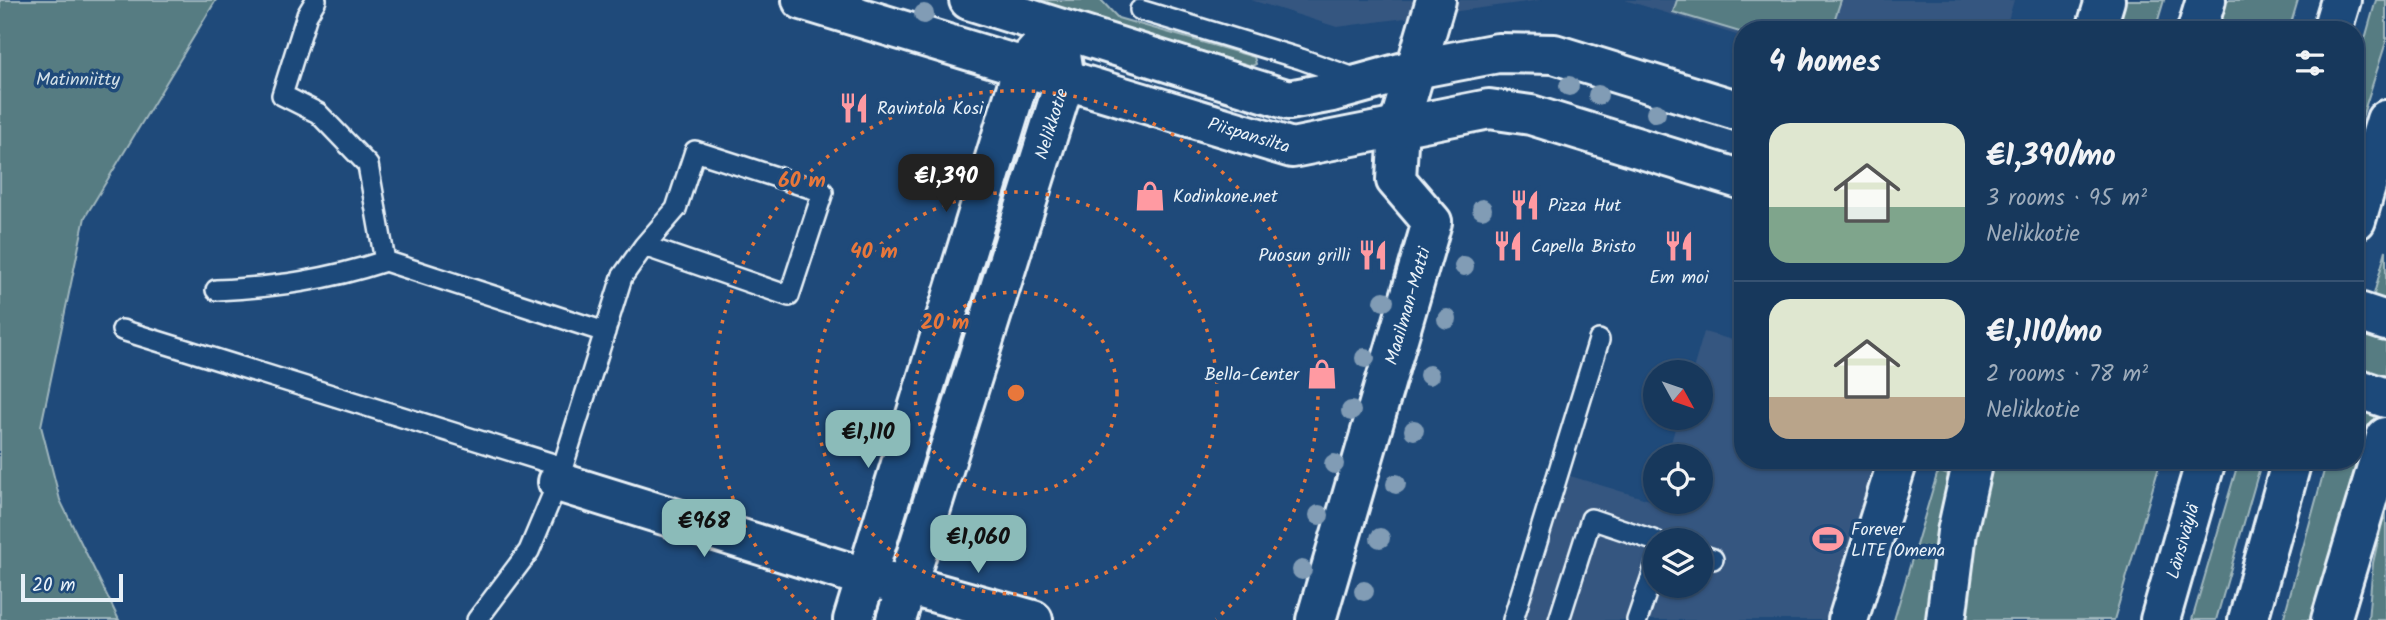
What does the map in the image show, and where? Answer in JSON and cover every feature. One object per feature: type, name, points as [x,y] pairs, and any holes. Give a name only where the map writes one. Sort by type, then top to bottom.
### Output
[{"type":"main road","name":"Piispansilta","points":[[802,0],[1292,148],[1489,109],[1531,115],[1734,177]]},
{"type":"main road","points":[[968,0],[1289,100],[1367,83],[1415,69],[1498,53],[1555,54],[1734,109]]},
{"type":"main road","name":"Maailman-Matti","points":[[1316,620],[1432,222],[1396,180],[1399,125],[1436,0]]},
{"type":"main road","points":[[2099,21],[2105,0]]},
{"type":"main road","points":[[2200,21],[2206,0]]},
{"type":"main road","points":[[2335,21],[2341,0]]},
{"type":"main road","points":[[853,620],[1023,67],[1057,29]]},
{"type":"main road","name":"Nelikkotie","points":[[902,603],[1065,80],[1057,29]]},
{"type":"main road","points":[[2364,193],[2386,120]]},
{"type":"main road","points":[[2364,313],[2386,321]]},
{"type":"main road","points":[[2364,391],[2386,398]]},
{"type":"main road","points":[[2331,620],[2386,437]]},
{"type":"main road","points":[[1848,620],[1895,469]]},
{"type":"main road","points":[[1946,620],[1957,532],[1971,469]]},
{"type":"main road","name":"Länsiväylä","points":[[2160,620],[2203,469]]},
{"type":"main road","points":[[2248,620],[2290,469]]},
{"type":"main road","points":[[560,475],[867,578],[902,603],[1032,620]]},
{"type":"lane","points":[[316,0],[307,15],[282,95],[318,113],[368,165],[385,261]]},
{"type":"lane","points":[[1140,10],[1301,59],[1367,83]]},
{"type":"lane","points":[[480,618],[529,551],[560,475],[622,277],[644,246],[676,209],[695,151],[823,192],[789,296],[644,246]]},
{"type":"lane","points":[[216,290],[280,286],[335,278],[385,261],[605,332]]},
{"type":"lane","points":[[122,330],[560,475]]},
{"type":"lane","points":[[1513,620],[1600,340]]},
{"type":"lane","points":[[1559,620],[1591,519],[1643,537]]},
{"type":"lane","points":[[1637,620],[1644,598]]},
{"type":"shaded area","points":[[1251,0],[1541,0],[1337,27]]},
{"type":"shaded area","points":[[1625,0],[2014,0],[2008,21],[1734,21],[1734,34]]},
{"type":"shaded area","points":[[1704,332],[1734,340],[1734,469],[1872,469],[1827,620],[1525,620],[1570,476],[1643,498],[1643,514],[1713,514],[1713,444],[1671,444],[1675,430],[1713,430],[1713,360],[1696,360]]},
{"type":"green space","name":"Matinniitty","points":[[0,0],[216,0],[85,217],[41,426],[60,500],[119,620],[0,620]]},
{"type":"green space","points":[[1029,0],[1101,0],[1118,18],[1254,57],[1256,64],[1252,66]]},
{"type":"green space","points":[[1677,0],[1841,0],[1834,21],[1734,21],[1734,30],[1673,12]]},
{"type":"green space","points":[[2122,0],[2164,0],[2158,21],[2115,21]]},
{"type":"green space","points":[[2221,0],[2298,0],[2292,21],[2214,21]]},
{"type":"green space","points":[[2376,0],[2386,0],[2386,42],[2364,111],[2364,43]]},
{"type":"green space","points":[[2386,250],[2386,382],[2364,455],[2364,331]]},
{"type":"green space","points":[[1984,469],[2158,469],[2114,620],[1961,620]]},
{"type":"green space","points":[[2236,469],[2259,469],[2216,620],[2192,620]]},
{"type":"green space","points":[[2325,469],[2360,469],[2314,620],[2283,620]]},
{"type":"green space","points":[[1938,471],[1948,475],[1937,535],[1928,620],[1894,620]]},
{"type":"green space","points":[[2386,506],[2386,620],[2368,620],[2373,563]]},
{"type":"place","name":"Ravintola Kosi","points":[[854,108]]},
{"type":"place","name":"Kodinkone.net","points":[[1150,196]]},
{"type":"place","name":"Pizza Hut","points":[[1525,205]]},
{"type":"place","name":"Capella Bristo","points":[[1508,246]]},
{"type":"place","name":"Em moi","points":[[1679,246]]},
{"type":"place","name":"Puosun grilli","points":[[1373,255]]},
{"type":"place","name":"Bella-Center","points":[[1322,374]]},
{"type":"place","name":"Forever LITE Omena","points":[[1828,539]]}]
